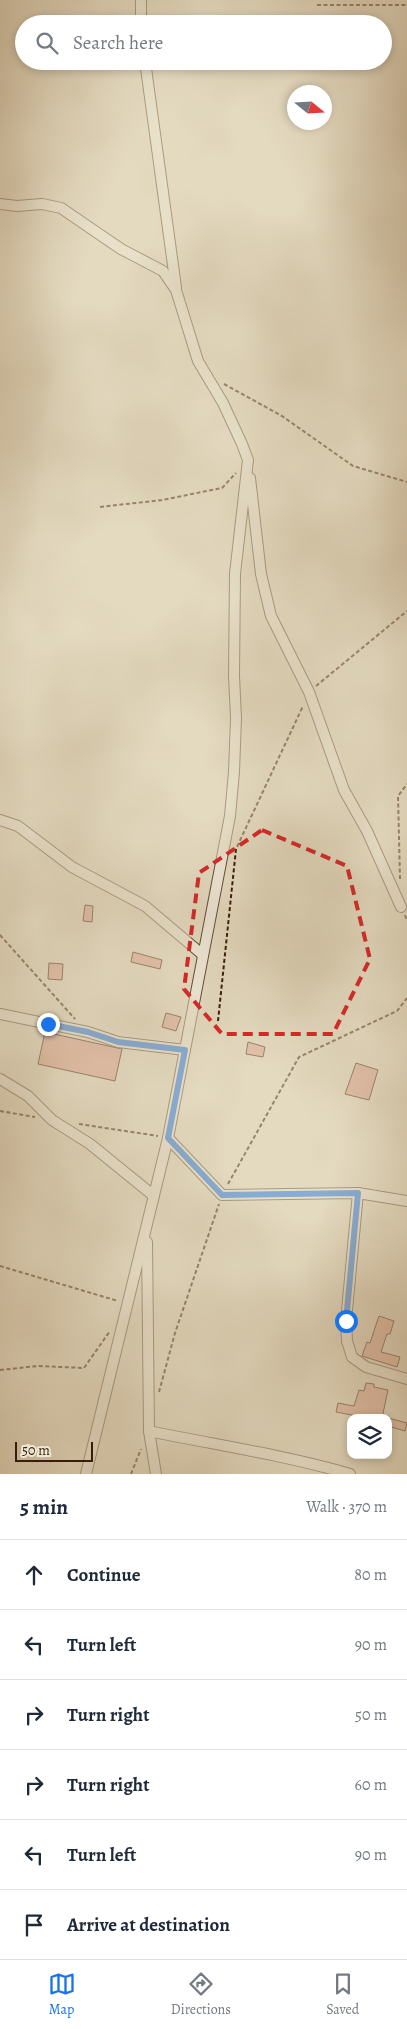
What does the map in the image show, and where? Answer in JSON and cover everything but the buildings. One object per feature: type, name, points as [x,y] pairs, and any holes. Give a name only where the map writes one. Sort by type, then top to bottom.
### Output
[{"type":"street","points":[[141,0],[141,15]]},
{"type":"street","points":[[146,70],[176,290],[198,361],[223,403],[248,460],[262,574],[271,616],[309,692],[344,790],[367,830],[401,907]]},
{"type":"street","points":[[0,204],[17,206],[42,204],[61,208],[121,249],[163,271],[176,290]]},
{"type":"street","points":[[86,1474],[168,1138],[230,816],[234,780],[236,718],[234,676],[235,574],[248,460]]},
{"type":"street","points":[[0,820],[18,826],[72,867],[145,906],[203,954]]},
{"type":"street","points":[[0,1014],[88,1032],[118,1042],[185,1050]]},
{"type":"street","points":[[0,1079],[28,1096],[52,1120],[90,1144],[154,1196]]},
{"type":"street","points":[[168,1138],[222,1195],[358,1193],[407,1201]]},
{"type":"street","points":[[358,1193],[346,1321],[347,1341],[352,1357],[366,1366],[407,1379]]},
{"type":"street","points":[[147,1227],[149,1430],[156,1474]]},
{"type":"street","points":[[149,1430],[229,1448],[303,1460],[350,1474]]},
{"type":"path","points":[[317,5],[407,5]]},
{"type":"path","points":[[222,383],[282,416],[353,466],[407,482]]},
{"type":"path","points":[[100,507],[162,500],[222,488],[248,460]]},
{"type":"path","points":[[218,1021],[236,849],[309,692],[407,611]]},
{"type":"path","points":[[400,879],[398,796],[407,784]]},
{"type":"path","points":[[401,907],[407,921]]},
{"type":"path","points":[[0,935],[88,1032]]},
{"type":"path","points":[[159,1395],[175,1333],[222,1195],[298,1057],[398,1011],[407,998]]},
{"type":"path","points":[[0,1111],[35,1117]]},
{"type":"path","points":[[72,1123],[168,1138]]},
{"type":"path","points":[[0,1266],[128,1304]]},
{"type":"path","points":[[0,1370],[38,1366],[84,1368],[112,1328]]},
{"type":"path","points":[[131,1474],[142,1448]]},
{"type":"highlighted area","points":[[262,830],[347,866],[370,959],[333,1034],[222,1034],[184,989],[199,873]]},
{"type":"route","points":[[48,1024],[88,1032],[118,1042],[185,1050],[168,1138],[222,1195],[358,1193],[346,1321]]}]
